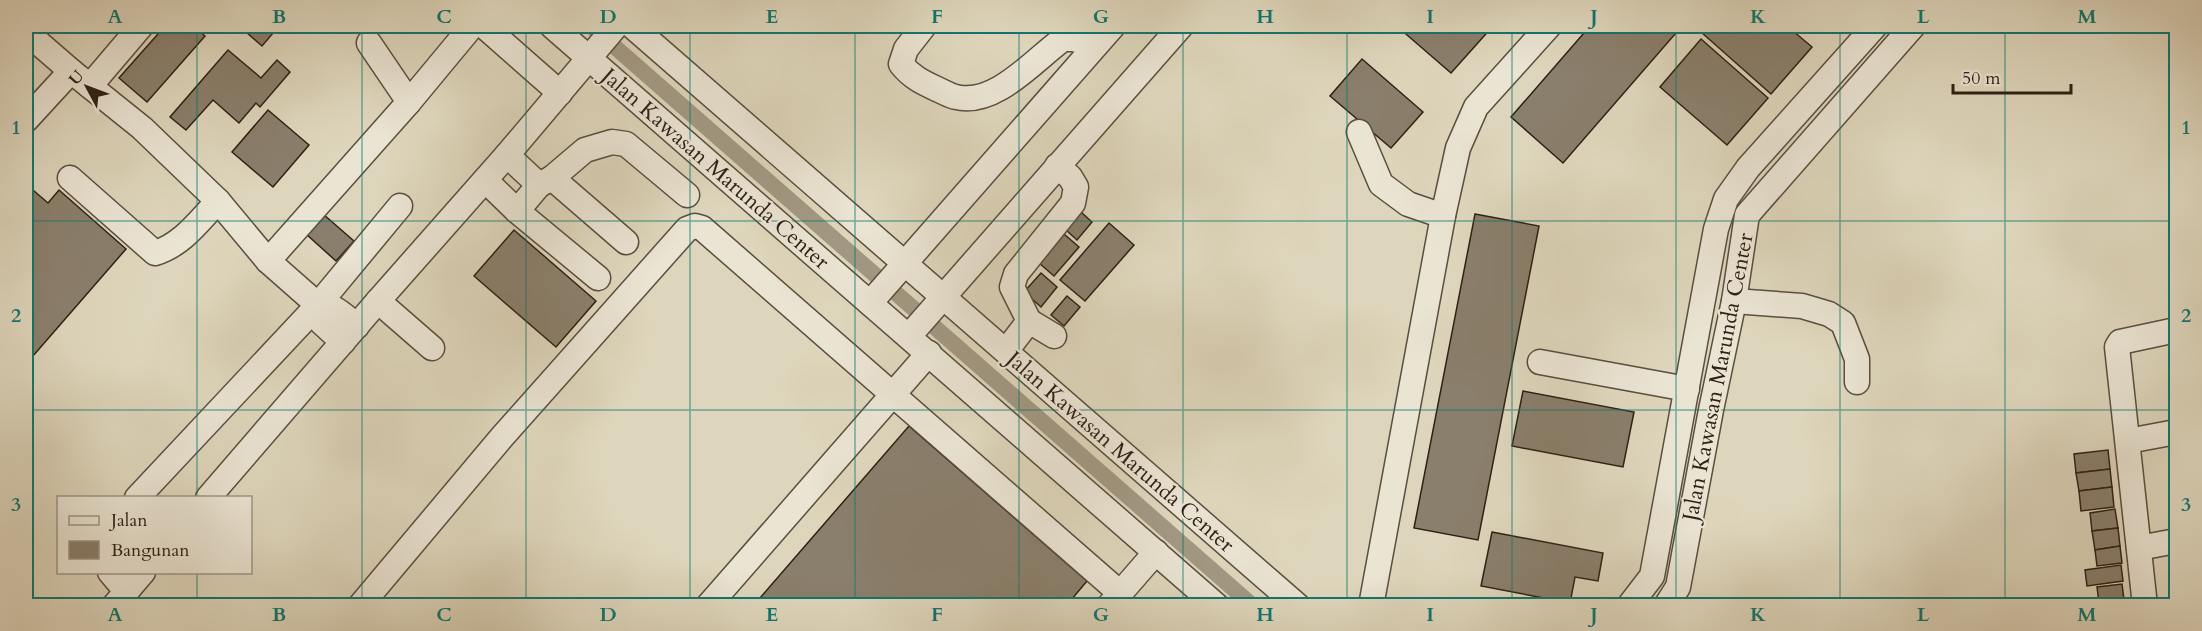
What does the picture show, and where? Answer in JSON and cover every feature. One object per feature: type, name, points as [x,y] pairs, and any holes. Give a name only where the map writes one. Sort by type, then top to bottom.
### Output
[{"type":"street","points":[[90,86],[141,26]]},
{"type":"street","points":[[268,261],[409,102],[472,26]]},
{"type":"street","points":[[484,26],[560,93]]},
{"type":"street","name":"Jalan Kawasan Marunda Center","points":[[552,26],[590,55],[911,334],[928,353],[1156,552],[1211,604]]},
{"type":"street","points":[[590,55],[616,26]]},
{"type":"street","name":"Jalan Kawasan Marunda Center","points":[[632,26],[942,299],[1006,351],[1298,606]]},
{"type":"street","points":[[924,26],[906,49],[901,64],[917,80],[956,97],[971,98],[990,94],[1020,75],[1063,39],[1073,39],[1095,45]]},
{"type":"street","points":[[872,301],[1113,26]]},
{"type":"street","points":[[911,334],[1181,26]]},
{"type":"street","points":[[1371,606],[1443,216],[1458,148],[1476,107],[1549,26]]},
{"type":"street","name":"Jalan Kawasan Marunda Center","points":[[1629,606],[1647,586],[1652,576],[1716,229],[1726,199],[1748,168],[1875,26]]},
{"type":"street","name":"Jalan Kawasan Marunda Center","points":[[1666,606],[1678,587],[1734,301],[1747,215],[1912,26]]},
{"type":"street","points":[[26,32],[142,128],[218,201],[268,261],[318,305],[321,322],[350,334]]},
{"type":"street","points":[[369,43],[409,102]]},
{"type":"street","name":"Jalan Kawasan Marunda Center","points":[[210,496],[507,155],[590,55]]},
{"type":"street","points":[[26,120],[71,71]]},
{"type":"street","points":[[1359,132],[1381,184],[1408,204],[1443,216]]},
{"type":"street","points":[[517,211],[546,181],[585,150],[612,142],[626,144],[687,195]]},
{"type":"street","points":[[507,155],[546,181],[626,242]]},
{"type":"street","points":[[1054,336],[1029,321],[1012,287],[1016,274],[1073,203],[1076,187],[1070,177],[1057,166]]},
{"type":"street","points":[[70,178],[155,253],[170,248],[183,238],[218,201]]},
{"type":"street","points":[[485,180],[517,211],[598,278]]},
{"type":"street","points":[[1726,199],[1747,215]]},
{"type":"street","points":[[139,496],[318,305],[400,206]]},
{"type":"street","points":[[360,606],[502,437],[687,229],[694,226],[702,228],[894,395],[1114,599],[1156,552]]},
{"type":"street","points":[[378,301],[432,348]]},
{"type":"street","points":[[1734,301],[1802,306],[1829,314],[1844,323],[1857,359],[1857,382]]},
{"type":"street","points":[[1006,351],[1029,321]]},
{"type":"street","points":[[2145,606],[2118,344],[2176,330]]},
{"type":"street","points":[[708,606],[894,395],[928,353]]},
{"type":"street","points":[[1540,362],[1686,396],[1711,410]]},
{"type":"street","points":[[2128,441],[2176,432]]},
{"type":"street","points":[[2139,548],[2176,541]]},
{"type":"street","points":[[110,574],[120,598],[142,574]]},
{"type":"building","points":[[165,26],[193,26],[205,36],[147,102],[119,78]]},
{"type":"building","points":[[239,26],[279,26],[262,46]]},
{"type":"building","points":[[1401,26],[1493,26],[1451,73],[1399,28]]},
{"type":"building","points":[[1590,26],[1682,26],[1563,163],[1511,117]]},
{"type":"building","points":[[1707,26],[1787,26],[1812,47],[1771,94],[1701,32]]},
{"type":"building","points":[[1701,39],[1768,98],[1727,145],[1660,87]]},
{"type":"building","points":[[228,50],[261,78],[277,60],[290,72],[260,107],[256,103],[239,123],[213,100],[186,130],[170,117]]},
{"type":"building","points":[[1362,59],[1423,112],[1391,148],[1330,96]]},
{"type":"building","points":[[268,110],[309,145],[273,187],[232,152]]},
{"type":"building","points":[[26,184],[48,203],[59,190],[126,249],[26,364]]},
{"type":"building","points":[[1081,212],[1092,222],[1077,240],[1066,230]]},
{"type":"building","points":[[323,214],[354,241],[336,261],[306,234]]},
{"type":"building","points":[[1475,214],[1539,226],[1478,540],[1414,528]]},
{"type":"building","points":[[1109,223],[1134,245],[1085,301],[1060,280]]},
{"type":"building","points":[[514,230],[596,301],[556,347],[474,276]]},
{"type":"building","points":[[1064,234],[1079,247],[1054,276],[1039,263]]},
{"type":"building","points":[[1041,273],[1057,287],[1041,307],[1024,292]]},
{"type":"building","points":[[1067,296],[1080,307],[1064,326],[1051,315]]},
{"type":"building","points":[[1523,391],[1634,412],[1623,467],[1512,446]]},
{"type":"building","points":[[909,426],[1087,581],[1066,606],[753,606]]},
{"type":"building","points":[[2108,450],[2110,469],[2076,473],[2074,454]]},
{"type":"building","points":[[2110,469],[2112,487],[2079,491],[2076,473]]},
{"type":"building","points":[[2112,487],[2114,507],[2081,511],[2079,491]]},
{"type":"building","points":[[2115,509],[2118,528],[2092,531],[2090,513]]},
{"type":"building","points":[[2118,528],[2120,546],[2095,550],[2092,531]]},
{"type":"building","points":[[1492,532],[1603,553],[1598,581],[1575,577],[1570,603],[1481,586]]},
{"type":"building","points":[[2120,546],[2122,563],[2097,566],[2095,550]]},
{"type":"building","points":[[2121,565],[2123,581],[2087,586],[2085,570]]},
{"type":"building","points":[[2122,584],[2124,600],[2099,603],[2097,587]]},
{"type":"waterway","points":[[591,26],[1253,606]]}]
